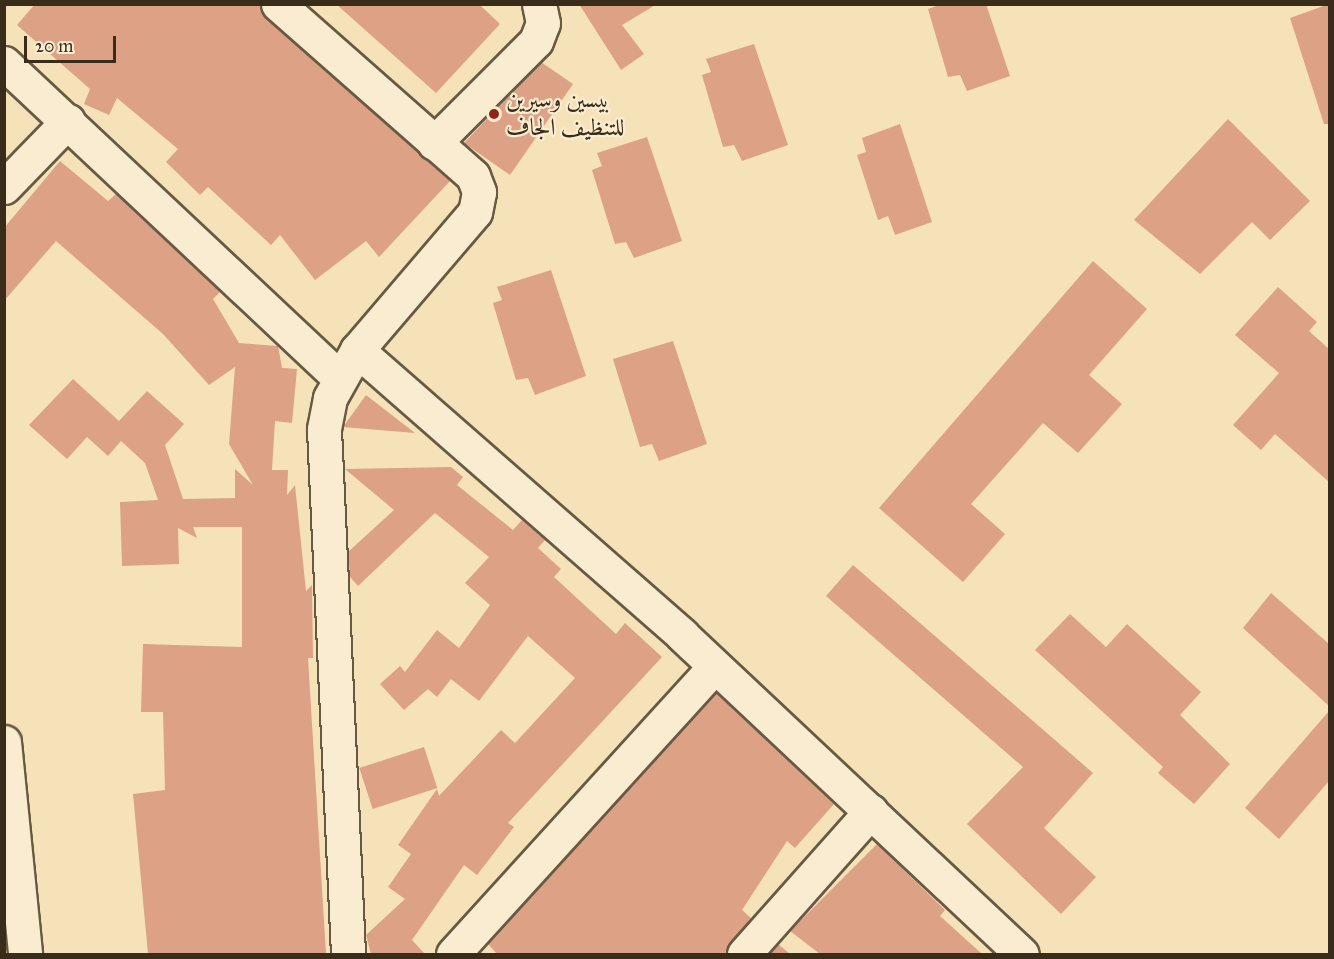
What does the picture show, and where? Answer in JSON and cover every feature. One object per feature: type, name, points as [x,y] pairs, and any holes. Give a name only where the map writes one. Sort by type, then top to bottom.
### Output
[{"type":"street","points":[[278,4],[472,176],[480,192],[475,212],[357,350],[339,378],[324,429],[348,954]]},
{"type":"street","points":[[434,143],[536,41],[543,23],[540,4]]},
{"type":"street","points":[[4,63],[339,378]]},
{"type":"street","points":[[4,188],[68,121]]},
{"type":"street","points":[[357,350],[682,635],[713,668],[871,811],[1022,954]]},
{"type":"street","points":[[453,954],[713,668]]},
{"type":"street","points":[[4,742],[25,954]]},
{"type":"street","points":[[744,954],[871,811]]},
{"type":"building","points":[[35,4],[260,4],[266,18],[450,181],[379,257],[366,241],[315,280],[280,235],[271,245],[208,187],[200,195],[166,162],[178,149],[117,98],[109,115],[84,104],[90,89],[17,25]]},
{"type":"building","points":[[336,4],[479,4],[500,24],[436,93]]},
{"type":"building","points":[[579,4],[657,4],[622,25],[644,54],[621,70]]},
{"type":"building","points":[[942,4],[986,4],[1010,76],[967,91],[960,75],[948,77],[928,9]]},
{"type":"building","points":[[1329,4],[1329,124],[1324,124],[1290,18]]},
{"type":"building","points":[[754,44],[788,145],[742,161],[734,145],[723,147],[702,75],[711,72],[706,59]]},
{"type":"building","points":[[541,62],[573,84],[510,175],[464,143]]},
{"type":"building","points":[[1228,119],[1310,201],[1270,240],[1252,222],[1200,274],[1134,220]]},
{"type":"building","points":[[900,124],[932,222],[895,235],[888,216],[878,220],[857,155],[866,152],[862,138]]},
{"type":"building","points":[[647,137],[682,241],[634,258],[626,242],[615,244],[592,170],[602,166],[597,153]]},
{"type":"building","points":[[60,161],[108,201],[116,194],[220,292],[213,299],[239,343],[278,346],[282,368],[297,369],[292,423],[275,421],[272,470],[288,470],[287,495],[295,485],[306,591],[312,585],[313,658],[308,658],[326,954],[148,954],[133,794],[165,790],[163,712],[141,712],[143,644],[242,647],[242,527],[193,527],[197,538],[178,528],[179,564],[122,566],[120,502],[158,500],[145,463],[121,441],[108,456],[87,437],[67,459],[29,425],[73,379],[119,421],[147,391],[184,424],[165,445],[183,499],[235,498],[235,469],[253,485],[229,444],[235,367],[209,385],[163,334],[56,241],[4,301],[4,228]]},
{"type":"building","points":[[1093,261],[1147,309],[1089,375],[1122,404],[1078,453],[1043,423],[971,504],[1005,534],[963,582],[879,508]]},
{"type":"building","points":[[551,270],[586,376],[535,395],[528,378],[516,380],[493,303],[502,300],[497,287]]},
{"type":"building","points":[[1278,287],[1317,322],[1309,331],[1329,349],[1329,482],[1275,434],[1261,450],[1233,425],[1279,373],[1235,335]]},
{"type":"building","points":[[673,341],[707,444],[659,461],[652,444],[640,447],[613,359]]},
{"type":"building","points":[[366,395],[415,433],[343,427]]},
{"type":"building","points":[[451,467],[463,477],[457,485],[513,530],[522,520],[545,540],[538,548],[561,569],[554,577],[616,634],[625,623],[662,657],[508,823],[514,827],[477,875],[464,865],[412,940],[425,954],[371,954],[366,935],[405,899],[388,887],[411,854],[398,845],[437,789],[439,796],[501,730],[515,743],[575,678],[528,636],[479,701],[451,679],[437,697],[428,689],[404,710],[380,684],[400,666],[405,672],[437,630],[459,648],[490,605],[465,583],[489,557],[435,513],[358,586],[350,577],[348,552],[394,510],[345,469]]},
{"type":"building","points":[[853,565],[1093,773],[1044,828],[1096,877],[1061,914],[967,824],[1023,767],[826,596]]},
{"type":"building","points":[[1271,593],[1329,644],[1329,706],[1243,628]]},
{"type":"building","points":[[1070,614],[1106,647],[1127,624],[1201,692],[1180,715],[1230,764],[1194,804],[1158,773],[1163,767],[1035,650]]},
{"type":"building","points":[[716,693],[834,804],[795,848],[787,841],[742,910],[751,918],[726,954],[497,954],[488,944]]},
{"type":"building","points":[[1329,711],[1329,781],[1279,839],[1245,808]]},
{"type":"building","points":[[424,747],[437,788],[373,809],[359,768]]},
{"type":"building","points":[[877,844],[945,910],[940,916],[982,954],[820,954],[790,931]]},
{"type":"building","points":[[778,944],[790,954],[769,954]]},
{"type":"place","name":"بيسين وسيرين للتنظيف الجاف","points":[[494,114]]}]
